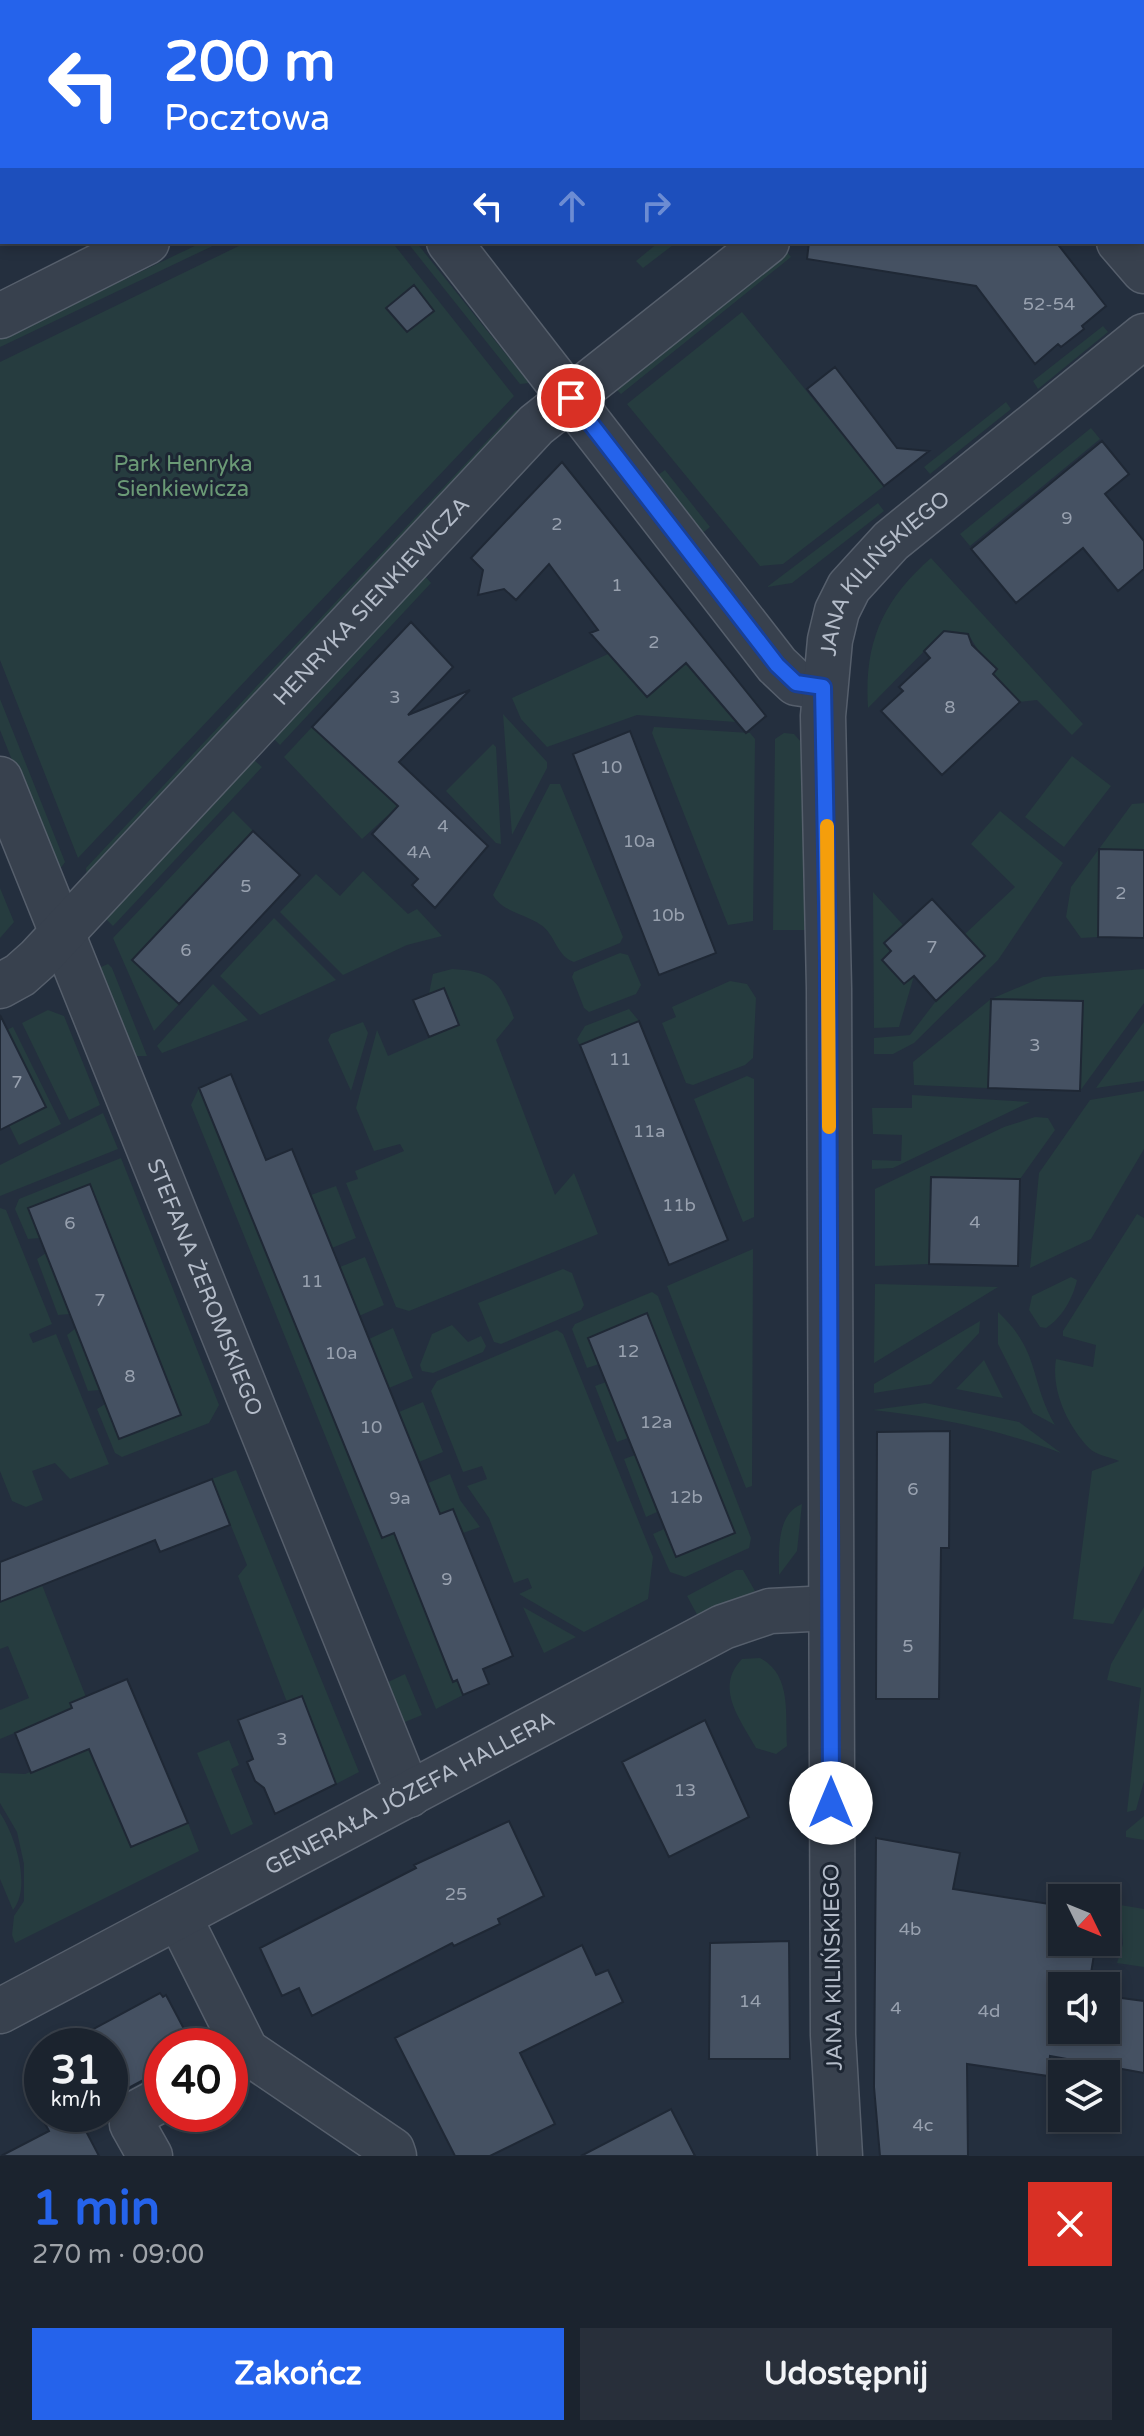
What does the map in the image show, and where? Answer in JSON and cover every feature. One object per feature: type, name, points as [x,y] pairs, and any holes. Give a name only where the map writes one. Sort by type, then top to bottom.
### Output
[{"type":"street","points":[[0,316],[143,244]]},
{"type":"street","points":[[451,244],[777,665],[796,683],[823,687]]},
{"type":"street","name":"HENRYKA SIENKIEWICZA","points":[[0,986],[20,975],[60,934],[536,425],[764,244]]},
{"type":"street","points":[[1121,244],[1144,271]]},
{"type":"street","name":"JANA KILIŃSKIEGO","points":[[840,2156],[834,2097],[829,973],[823,687],[837,611],[867,565],[922,515],[1144,336]]},
{"type":"street","name":"STEFANA ŻEROMSKIEGO","points":[[0,779],[409,1795]]},
{"type":"street","name":"GENERAŁA JÓZEFA HALLERA","points":[[0,2011],[723,1627],[770,1611],[830,1608]]},
{"type":"street","points":[[179,1917],[226,2028]]},
{"type":"street","points":[[248,2061],[392,2150],[394,2156]]},
{"type":"street","points":[[144,2109],[138,2112],[132,2124],[150,2156]]},
{"type":"green space","points":[[199,244],[217,244],[0,347],[0,339]]},
{"type":"green space","name":"Park Henryka Sienkiewicza","points":[[243,244],[394,244],[514,396],[78,858],[0,660],[0,362]]},
{"type":"green space","points":[[409,244],[418,244],[529,383],[520,384]]},
{"type":"green space","points":[[657,244],[674,244],[643,268],[636,261]]},
{"type":"green space","points":[[787,252],[791,257],[621,394],[617,390]]},
{"type":"green space","points":[[742,312],[884,486],[783,564],[760,566],[627,404]]},
{"type":"green space","points":[[1103,326],[1108,332],[1038,389],[1033,381]]},
{"type":"green space","points":[[1006,402],[1011,409],[930,474],[924,467]]},
{"type":"green space","points":[[522,408],[87,880],[86,868],[515,411]]},
{"type":"green space","points":[[1091,428],[1100,439],[970,546],[960,534]]},
{"type":"green space","points":[[665,470],[710,527],[700,535],[655,477]]},
{"type":"green space","points":[[878,503],[884,511],[792,583],[767,587]]},
{"type":"green space","points":[[931,558],[1083,724],[1072,735],[1037,700],[1019,702],[993,674],[968,634],[940,635],[868,708],[869,663],[880,625],[900,590]]},
{"type":"green space","points":[[425,576],[431,583],[280,745],[273,738]]},
{"type":"green space","points":[[608,654],[647,697],[686,663],[734,676],[757,703],[756,718],[750,723],[637,715],[547,747],[521,719],[512,698]]},
{"type":"green space","points":[[0,699],[65,862],[57,873],[0,730]]},
{"type":"green space","points":[[503,714],[547,762],[547,768],[512,835]]},
{"type":"green space","points":[[312,727],[398,806],[362,839],[284,757]]},
{"type":"green space","points":[[654,727],[750,733],[755,739],[753,921],[728,925],[652,733]]},
{"type":"green space","points":[[784,733],[794,734],[801,742],[805,930],[773,930],[775,739]]},
{"type":"green space","points":[[493,744],[496,747],[501,844],[496,843],[446,791]]},
{"type":"green space","points":[[1072,756],[1111,786],[1064,847],[1025,817]]},
{"type":"green space","points":[[254,760],[262,767],[113,926],[106,919],[115,908]]},
{"type":"green space","points":[[550,784],[560,784],[623,937],[620,943],[574,962],[564,955],[546,929],[508,909],[493,895]]},
{"type":"green space","points":[[1144,803],[1144,850],[1099,850],[1098,937],[1081,938],[1066,917],[1071,887],[1132,804]]},
{"type":"green space","points":[[233,811],[253,831],[133,960],[179,1004],[154,1031],[113,938]]},
{"type":"green space","points":[[1000,811],[1063,863],[998,960],[914,1043],[893,1054],[874,1054],[874,1038],[910,1035],[936,1001],[984,956],[965,934],[1015,887],[971,844]]},
{"type":"green space","points":[[363,871],[408,914],[417,909],[442,936],[407,945],[343,975],[280,912],[316,874],[340,896]]},
{"type":"green space","points":[[0,888],[14,922],[0,938]]},
{"type":"green space","points":[[873,892],[904,926],[884,943],[891,951],[882,960],[904,984],[914,976],[899,1027],[874,1028]]},
{"type":"green space","points":[[274,918],[336,980],[260,1015],[220,976]]},
{"type":"green space","points":[[620,953],[628,955],[641,985],[636,994],[589,1012],[584,1008],[572,977],[574,972]]},
{"type":"green space","points":[[108,964],[147,1056],[137,1056],[127,1049],[94,970]]},
{"type":"green space","points":[[452,969],[486,976],[504,995],[514,1018],[496,1040],[555,1195],[574,1173],[598,1234],[409,1311],[396,1307],[346,1183],[358,1179],[355,1171],[404,1151],[400,1144],[374,1151],[356,1108],[377,1030],[388,1056],[459,1025],[429,994],[433,974]]},
{"type":"green space","points":[[1144,969],[1144,1003],[1080,1091],[1082,1001],[991,999],[1043,977]]},
{"type":"green space","points":[[730,981],[747,984],[756,998],[753,1058],[745,1065],[693,1085],[686,1083],[662,1023],[676,1017],[672,1007]]},
{"type":"green space","points":[[213,984],[248,1020],[162,1053],[157,1046]]},
{"type":"green space","points":[[991,999],[988,1088],[914,1085],[913,1062]]},
{"type":"green space","points":[[629,1009],[639,1021],[580,1045],[577,1039],[585,1026]]},
{"type":"green space","points":[[48,1010],[64,1016],[100,1105],[69,1120],[22,1023]]},
{"type":"green space","points":[[363,1022],[368,1033],[351,1091],[328,1040],[331,1034]]},
{"type":"green space","points":[[1144,1022],[1144,1081],[1096,1088]]},
{"type":"green space","points":[[13,1027],[61,1124],[19,1145],[9,1125],[0,1033]]},
{"type":"green space","points":[[747,1076],[754,1079],[754,1217],[743,1222],[694,1099]]},
{"type":"green space","points":[[199,1088],[382,1537],[394,1533],[452,1681],[457,1680],[463,1695],[436,1709],[191,1105]]},
{"type":"green space","points":[[1144,1091],[1144,1149],[1091,1239],[1030,1268],[1039,1173],[1090,1100]]},
{"type":"green space","points":[[912,1095],[1030,1102],[893,1168],[872,1169],[872,1160],[901,1161],[902,1135],[873,1134],[872,1108],[912,1108]]},
{"type":"green space","points":[[103,1113],[118,1149],[0,1196],[0,1165]]},
{"type":"green space","points":[[1035,1117],[1048,1118],[1055,1130],[1020,1179],[931,1177],[929,1264],[875,1266],[875,1189],[1004,1127]]},
{"type":"green space","points":[[121,1158],[219,1405],[209,1423],[122,1457],[115,1453],[97,1409],[105,1404],[120,1439],[180,1415],[90,1185],[29,1208],[40,1238],[28,1239],[15,1209],[19,1199]]},
{"type":"green space","points":[[336,1186],[356,1238],[332,1248],[311,1195]]},
{"type":"green space","points":[[0,1208],[6,1210],[52,1324],[29,1334],[33,1343],[56,1334],[109,1464],[70,1479],[55,1463],[32,1471],[43,1500],[26,1507],[12,1501],[0,1471]]},
{"type":"green space","points":[[1137,1214],[1144,1218],[1144,1566],[1113,1624],[1073,1619],[1092,1471],[1119,1461],[1092,1450],[1081,1439],[1062,1406],[1055,1371],[1056,1359],[1093,1367],[1096,1345],[1063,1336],[1063,1331]]},
{"type":"green space","points":[[753,1249],[752,1486],[746,1488],[667,1286]]},
{"type":"green space","points":[[46,1253],[70,1314],[58,1315],[37,1259]]},
{"type":"green space","points":[[365,1257],[384,1305],[359,1316],[340,1267]]},
{"type":"green space","points":[[563,1269],[572,1273],[584,1305],[581,1310],[501,1344],[494,1342],[478,1303]]},
{"type":"green space","points":[[1071,1277],[1077,1280],[1066,1307],[1052,1324],[1046,1328],[1040,1327],[1029,1310],[1032,1296]]},
{"type":"green space","points":[[875,1284],[998,1287],[874,1363]]},
{"type":"green space","points":[[652,1292],[658,1296],[751,1538],[749,1548],[685,1577],[670,1572],[653,1534],[664,1529],[676,1557],[735,1533],[647,1313],[589,1338],[599,1364],[587,1368],[572,1329],[575,1324]]},
{"type":"green space","points":[[998,1312],[1012,1326],[1028,1353],[1055,1425],[1033,1413],[998,1344]]},
{"type":"green space","points":[[980,1321],[979,1333],[931,1384],[874,1393],[874,1384]]},
{"type":"green space","points":[[452,1325],[468,1342],[481,1336],[486,1346],[483,1352],[433,1373],[422,1371],[420,1365],[432,1334]]},
{"type":"green space","points":[[76,1328],[100,1390],[88,1391],[67,1335]]},
{"type":"green space","points":[[393,1328],[413,1378],[389,1388],[369,1339]]},
{"type":"green space","points":[[557,1330],[563,1334],[653,1557],[648,1599],[584,1632],[519,1594],[532,1588],[528,1578],[514,1583],[489,1518],[467,1486],[487,1479],[482,1466],[463,1472],[431,1391],[437,1381]]},
{"type":"green space","points":[[984,1360],[1003,1398],[956,1389]]},
{"type":"green space","points":[[606,1382],[628,1438],[617,1442],[595,1386]]},
{"type":"green space","points":[[423,1402],[443,1452],[419,1462],[399,1412]]},
{"type":"green space","points":[[925,1403],[1019,1422],[1061,1453],[968,1426],[873,1410]]},
{"type":"green space","points":[[635,1455],[657,1512],[646,1517],[624,1459]]},
{"type":"green space","points":[[236,1470],[359,1772],[332,1786],[333,1777],[302,1697],[287,1702],[238,1576],[247,1565],[212,1479]]},
{"type":"green space","points":[[450,1474],[460,1500],[480,1527],[463,1533],[453,1509],[440,1514],[428,1483]]},
{"type":"green space","points":[[802,1504],[797,1551],[779,1575],[783,1525],[787,1516]]},
{"type":"green space","points":[[736,1570],[743,1570],[755,1591],[700,1620],[687,1596]]},
{"type":"green space","points":[[42,1585],[86,1697],[188,1823],[199,1851],[15,1943],[12,1935],[14,1916],[24,1901],[24,1864],[17,1832],[0,1803],[0,1773],[25,1774],[56,1762],[41,1722],[0,1739],[0,1710],[29,1698],[8,1646],[0,1649],[0,1602]]},
{"type":"green space","points":[[523,1607],[576,1637],[544,1653]]},
{"type":"green space","points":[[1144,1607],[1144,1781],[1136,1810],[1127,1812],[1141,1688],[1107,1680],[1111,1664]]},
{"type":"green space","points":[[760,1658],[777,1674],[785,1696],[787,1746],[776,1754],[756,1748],[737,1715],[730,1692],[734,1670],[742,1659]]},
{"type":"green space","points":[[405,1674],[422,1715],[400,1724],[384,1684]]},
{"type":"green space","points":[[229,1740],[239,1765],[231,1769],[253,1824],[231,1835],[197,1753]]},
{"type":"green space","points":[[0,1813],[16,1847],[21,1875],[19,1900],[13,1910],[0,1879]]},
{"type":"green space","points":[[1144,1816],[1144,1840],[1126,1837],[1126,1831]]},
{"type":"green space","points":[[1120,1905],[1144,1909],[1144,1967],[1117,1963],[1123,1944]]},
{"type":"building","points":[[809,244],[1058,244],[1106,306],[1082,326],[1084,329],[1061,347],[1058,344],[1035,364],[976,286],[807,259]]},
{"type":"building","points":[[414,285],[434,311],[407,332],[386,308]]},
{"type":"building","points":[[835,367],[897,448],[929,451],[884,486],[807,389]]},
{"type":"building","points":[[1102,441],[1129,474],[1105,494],[1144,541],[1144,569],[1118,591],[1083,548],[1016,603],[971,549]]},
{"type":"building","points":[[562,462],[766,716],[746,733],[686,663],[647,697],[590,633],[598,630],[549,564],[516,600],[504,589],[478,595],[483,570],[471,558]]},
{"type":"building","points":[[411,622],[453,667],[408,715],[470,690],[399,762],[488,846],[435,908],[412,885],[418,879],[372,834],[398,806],[312,727]]},
{"type":"building","points":[[944,631],[968,634],[972,645],[997,669],[993,674],[1020,702],[942,775],[881,711],[903,691],[899,687],[930,658],[924,651]]},
{"type":"building","points":[[630,731],[716,953],[659,975],[573,754]]},
{"type":"building","points":[[253,831],[300,875],[179,1004],[132,960]]},
{"type":"building","points":[[1099,849],[1144,850],[1144,938],[1098,937]]},
{"type":"building","points":[[932,899],[985,956],[936,1001],[914,976],[904,984],[882,960],[891,951],[884,943]]},
{"type":"building","points":[[444,988],[459,1025],[429,1037],[413,1000]]},
{"type":"building","points":[[991,999],[1083,1001],[1080,1091],[988,1088]]},
{"type":"building","points":[[0,1015],[46,1107],[0,1130]]},
{"type":"building","points":[[639,1021],[728,1240],[669,1265],[580,1045]]},
{"type":"building","points":[[231,1074],[266,1160],[292,1149],[440,1514],[453,1509],[513,1656],[483,1669],[489,1684],[463,1695],[457,1680],[453,1682],[394,1533],[382,1538],[199,1088]]},
{"type":"building","points":[[931,1177],[1020,1179],[1018,1266],[929,1264]]},
{"type":"building","points":[[90,1184],[181,1415],[119,1439],[28,1208]]},
{"type":"building","points":[[647,1313],[735,1533],[676,1557],[588,1338]]},
{"type":"building","points":[[950,1431],[949,1548],[941,1548],[939,1699],[876,1699],[877,1432]]},
{"type":"building","points":[[212,1479],[230,1525],[160,1552],[155,1540],[0,1602],[0,1562]]},
{"type":"building","points":[[127,1679],[188,1823],[131,1847],[89,1749],[31,1773],[15,1733],[72,1708],[70,1703]]},
{"type":"building","points":[[302,1696],[336,1784],[275,1814],[264,1788],[255,1781],[247,1762],[253,1759],[238,1720]]},
{"type":"building","points":[[705,1720],[749,1817],[669,1857],[622,1762]]},
{"type":"building","points":[[509,1821],[544,1896],[498,1919],[500,1924],[454,1946],[452,1943],[312,2016],[299,1988],[282,1996],[260,1948],[416,1868],[414,1865]]},
{"type":"building","points":[[876,1838],[960,1853],[953,1889],[1048,1904],[1048,1956],[1094,1956],[1091,1972],[1048,1972],[1048,2044],[1120,2044],[1120,1998],[1144,2001],[1144,2073],[1120,2069],[1120,2060],[1072,2060],[1050,2056],[1048,2076],[967,2064],[968,2156],[880,2156],[874,2087]]},
{"type":"building","points":[[789,1941],[790,2059],[709,2059],[710,1943]]},
{"type":"building","points":[[582,1945],[596,1975],[608,1970],[623,2002],[520,2053],[555,2124],[490,2156],[455,2156],[395,2038]]},
{"type":"building","points":[[160,1993],[163,1997],[166,1995],[183,2028],[144,2028],[144,2080],[128,2088],[128,2028],[95,2028]]},
{"type":"building","points":[[671,2109],[695,2156],[581,2156]]},
{"type":"building","points":[[47,2132],[86,2132],[99,2156],[1,2156]]},
{"type":"slow traffic","points":[[827,826],[829,1127]]},
{"type":"route","points":[[571,398],[777,665],[796,683],[823,687],[827,800],[830,1210],[831,1803]]}]
